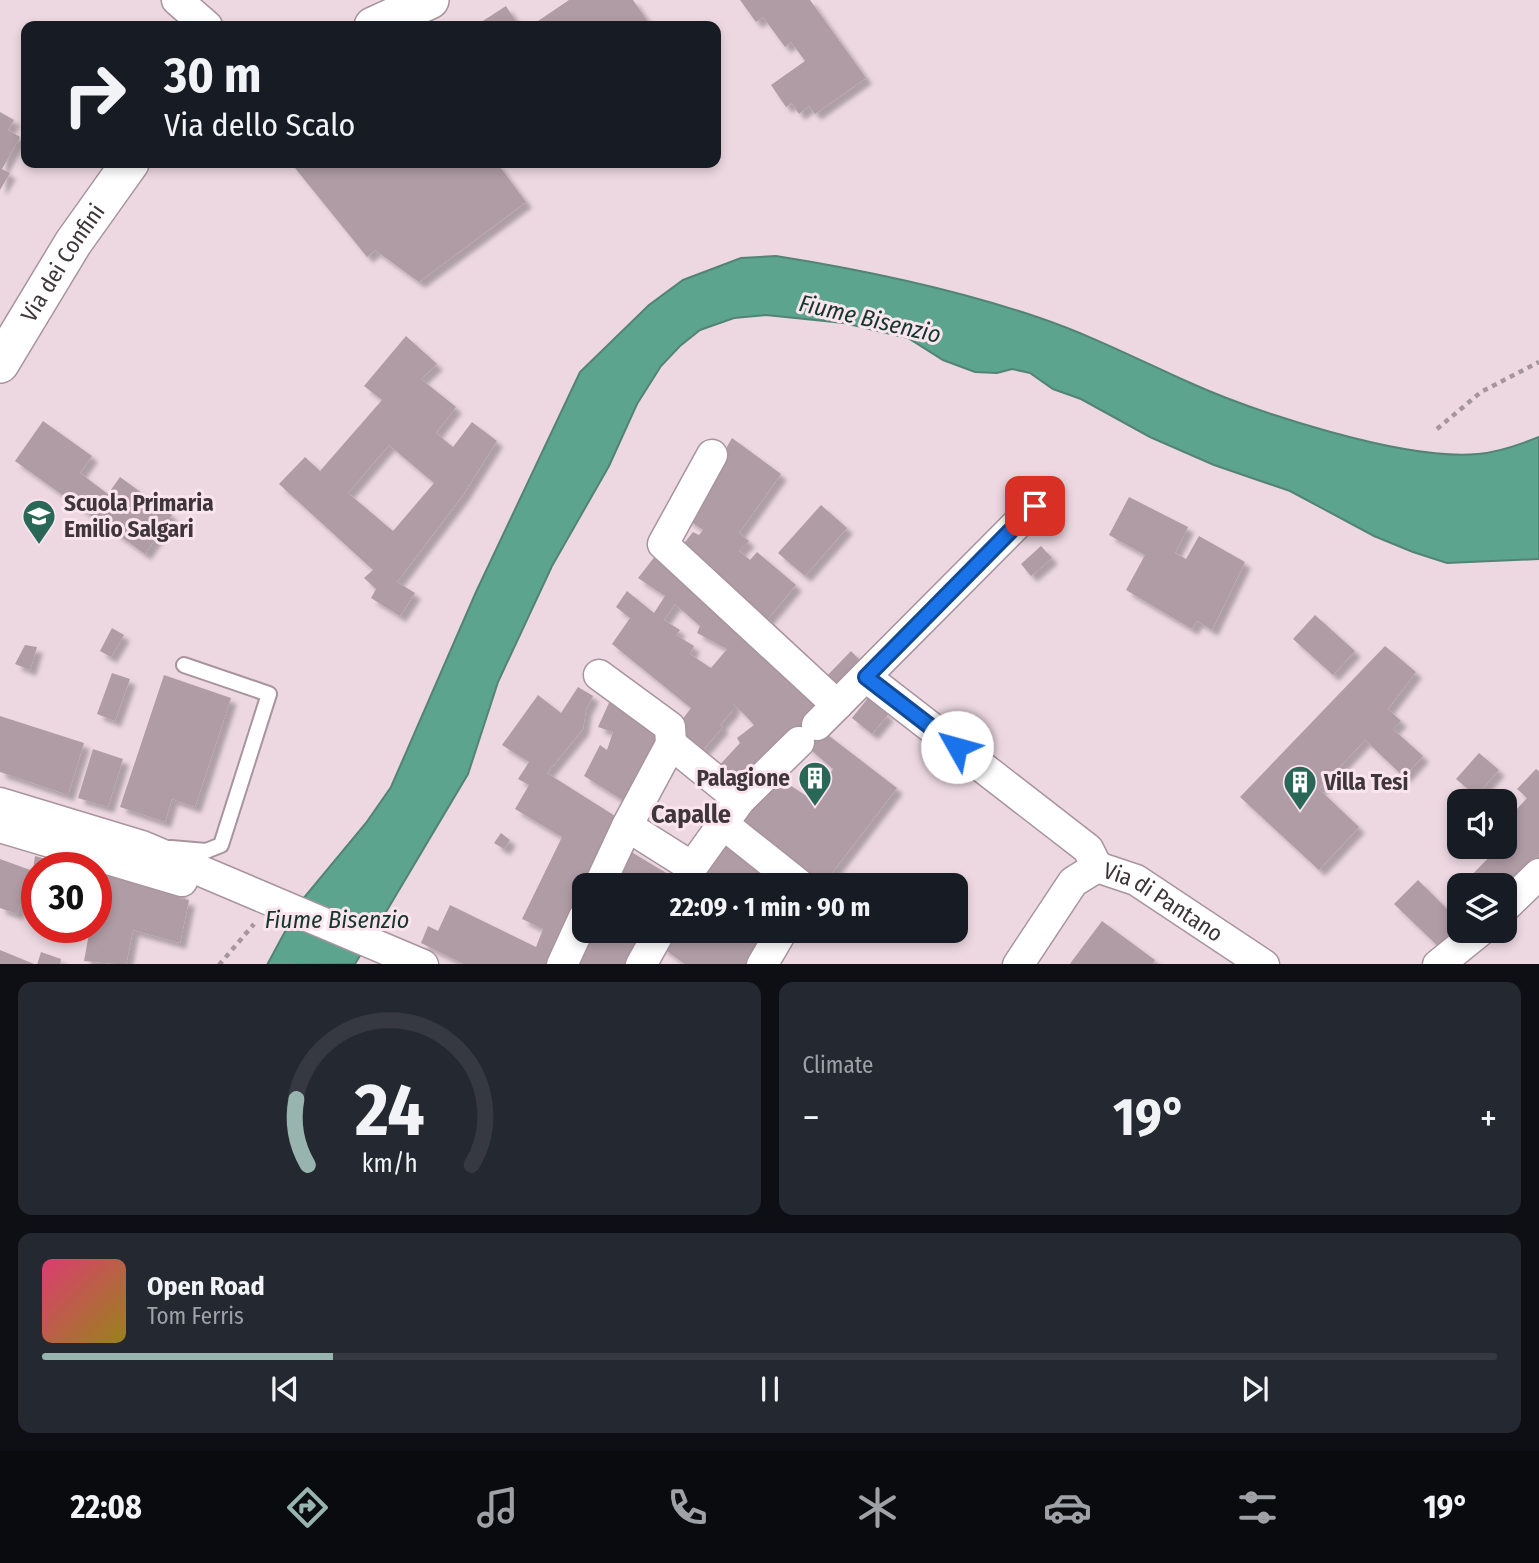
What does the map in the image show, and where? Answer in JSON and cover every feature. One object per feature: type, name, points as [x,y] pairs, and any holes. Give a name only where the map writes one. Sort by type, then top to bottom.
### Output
[{"type":"street","points":[[177,0],[201,21]]},
{"type":"street","points":[[384,21],[430,0]]},
{"type":"street","name":"Via dei Confini","points":[[0,364],[80,233],[126,168]]},
{"type":"street","points":[[712,455],[663,544],[818,724]]},
{"type":"street","points":[[691,873],[732,812],[1035,506]]},
{"type":"street","points":[[599,675],[670,727],[671,744],[605,873]]},
{"type":"street","points":[[866,677],[1088,849],[1097,867]]},
{"type":"street","points":[[671,744],[789,873]]},
{"type":"street","points":[[0,803],[142,846],[196,878]]},
{"type":"street","points":[[627,826],[685,873]]},
{"type":"street","points":[[0,827],[196,878],[274,902],[423,964]]},
{"type":"street","name":"Via di Pantano","points":[[1018,964],[1073,883],[1097,867],[1136,880],[1264,964]]},
{"type":"street","points":[[1517,895],[1539,874]]},
{"type":"street","points":[[562,964],[572,943]]},
{"type":"street","points":[[641,964],[653,943]]},
{"type":"street","points":[[762,964],[775,943]]},
{"type":"street","points":[[1438,964],[1465,943]]},
{"type":"lane","points":[[142,846],[206,851],[221,845],[269,694],[184,665]]},
{"type":"path","points":[[1437,429],[1481,392],[1539,362]]},
{"type":"path","points":[[219,964],[274,902]]},
{"type":"water","name":"Fiume Bisenzio","points":[[776,256],[909,281],[975,298],[1077,332],[1186,381],[1250,406],[1289,420],[1371,442],[1411,450],[1478,454],[1509,448],[1539,437],[1539,559],[1447,563],[1413,552],[1374,536],[1290,491],[1214,465],[1150,437],[1081,399],[1053,389],[1030,373],[1012,369],[997,373],[975,372],[943,360],[908,338],[844,323],[766,315],[734,318],[700,330],[680,346],[661,366],[637,404],[609,466],[552,566],[498,682],[468,774],[355,964],[268,964],[302,900],[366,823],[391,787],[476,592],[580,372],[649,305],[683,280],[741,258]]},
{"type":"building","points":[[569,0],[633,0],[648,21],[538,21]]},
{"type":"building","points":[[740,0],[810,0],[866,78],[815,114],[809,106],[799,114],[792,103],[786,107],[771,85],[805,61],[791,42],[785,47],[763,17],[756,22]]},
{"type":"building","points":[[506,6],[516,21],[483,21]]},
{"type":"building","points":[[0,112],[14,120],[8,130],[20,137],[2,169],[10,173],[0,190]]},
{"type":"building","points":[[295,168],[501,168],[526,202],[419,282],[375,250],[367,257]]},
{"type":"building","points":[[406,336],[437,364],[421,379],[456,407],[436,433],[453,447],[472,422],[497,441],[463,495],[397,582],[415,593],[400,616],[371,598],[376,589],[364,578],[373,570],[279,484],[305,457],[320,471],[382,400],[364,386]],"holes":[[[389,445],[434,483],[393,531],[348,493]]]},
{"type":"building","points":[[43,421],[92,456],[80,473],[108,494],[120,477],[172,515],[145,554],[15,461]]},
{"type":"building","points":[[732,438],[781,474],[739,533],[749,541],[739,551],[750,560],[757,552],[796,585],[765,622],[681,547],[693,532],[699,535],[703,530],[686,518]]},
{"type":"building","points":[[1129,497],[1188,527],[1175,553],[1186,559],[1199,536],[1245,562],[1212,630],[1197,621],[1192,629],[1126,590],[1145,555],[1109,535]]},
{"type":"building","points":[[821,505],[847,528],[805,576],[778,553]]},
{"type":"building","points":[[1041,546],[1052,558],[1031,576],[1021,564]]},
{"type":"building","points":[[656,555],[827,706],[811,722],[897,788],[832,873],[804,873],[740,818],[779,778],[811,799],[833,769],[795,736],[739,789],[715,770],[740,743],[737,738],[754,725],[733,704],[733,710],[720,725],[723,727],[702,751],[675,729],[691,708],[612,644],[630,618],[616,607],[627,591],[654,613],[665,596],[638,578]],"holes":[[[675,604],[700,626],[697,633],[727,649],[711,668],[690,654],[694,646],[676,635],[680,630],[664,620]]]},
{"type":"building","points":[[1315,615],[1355,651],[1333,675],[1293,639]]},
{"type":"building","points":[[112,628],[124,635],[111,657],[100,651]]},
{"type":"building","points":[[25,645],[37,647],[30,670],[15,664]]},
{"type":"building","points":[[1385,646],[1416,672],[1388,709],[1401,721],[1393,729],[1423,756],[1404,777],[1365,740],[1319,789],[1359,827],[1319,870],[1240,797]]},
{"type":"building","points":[[851,651],[865,665],[835,696],[821,682]]},
{"type":"building","points":[[112,673],[130,679],[115,721],[97,714]]},
{"type":"building","points":[[164,675],[231,698],[195,807],[172,799],[165,822],[120,807]]},
{"type":"building","points":[[578,687],[593,696],[586,710],[583,729],[547,773],[623,821],[592,873],[572,873],[572,929],[555,964],[464,964],[421,943],[428,926],[438,931],[450,905],[536,947],[543,929],[522,919],[562,837],[515,809],[529,785],[518,779],[529,762],[502,745],[538,695],[561,713]]},
{"type":"building","points":[[613,694],[667,732],[632,806],[584,776],[600,745],[607,750],[613,732],[598,727]]},
{"type":"building","points":[[868,698],[888,715],[872,734],[852,718]]},
{"type":"building","points":[[0,716],[84,743],[68,795],[0,772]]},
{"type":"building","points":[[93,749],[123,759],[108,807],[78,798]]},
{"type":"building","points":[[1479,753],[1499,770],[1482,789],[1468,789],[1456,779]]},
{"type":"building","points":[[1536,769],[1539,771],[1539,854],[1517,877],[1517,873],[1474,873],[1487,859],[1517,859],[1517,809],[1527,798],[1517,789]]},
{"type":"building","points":[[501,833],[510,840],[504,849],[494,843]]},
{"type":"building","points":[[720,843],[766,873],[703,873]]},
{"type":"building","points":[[623,847],[666,873],[610,873]]},
{"type":"building","points":[[0,859],[21,867],[21,903],[17,914],[0,908]]},
{"type":"building","points":[[112,876],[180,887],[179,898],[189,900],[180,943],[133,930],[126,964],[84,961],[87,943],[112,943]]},
{"type":"building","points":[[1418,880],[1447,909],[1449,943],[1442,950],[1394,904]]},
{"type":"building","points":[[1102,921],[1155,960],[1153,964],[1070,964]]},
{"type":"building","points":[[579,943],[650,943],[637,964],[571,964]]},
{"type":"building","points":[[662,943],[759,943],[746,964],[685,964],[660,946]]},
{"type":"building","points":[[0,950],[34,964],[0,964]]},
{"type":"building","points":[[41,952],[61,959],[60,964],[37,964]]},
{"type":"place","name":"Scuola Primaria Emilio Salgari","points":[[39,546]]},
{"type":"place","name":"Palagione","points":[[815,808]]},
{"type":"place","name":"Villa Tesi","points":[[1300,812]]},
{"type":"district","name":"Capalle","points":[[691,814]]},
{"type":"route","points":[[957,747],[866,677],[1035,506]]}]
